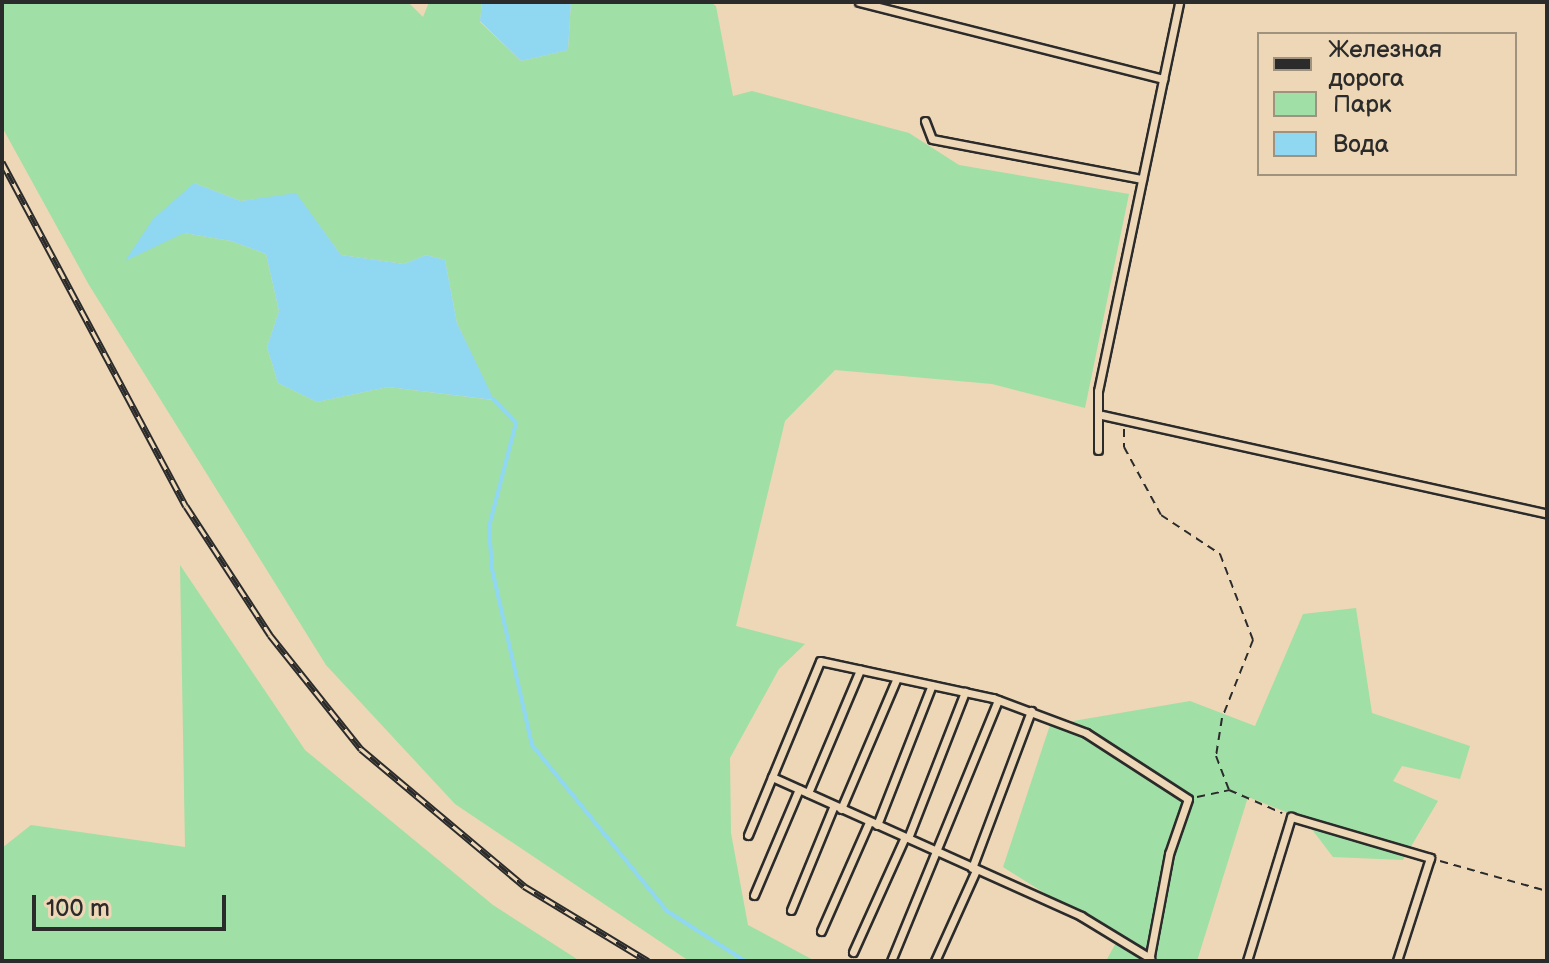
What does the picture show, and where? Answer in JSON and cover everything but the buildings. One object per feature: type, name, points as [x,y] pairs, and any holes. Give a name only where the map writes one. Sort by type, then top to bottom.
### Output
[{"type":"lane","points":[[859,2],[1163,79]]},
{"type":"lane","points":[[1098,450],[1102,415],[1098,391],[1179,2]]},
{"type":"lane","points":[[925,121],[932,139],[1142,179]]},
{"type":"lane","points":[[1102,415],[1547,514]]},
{"type":"lane","points":[[748,835],[818,663],[998,700],[1086,733],[1188,799],[1169,854],[1150,960],[1081,916],[772,777]]},
{"type":"lane","points":[[808,793],[860,670]]},
{"type":"lane","points":[[791,910],[897,678]]},
{"type":"lane","points":[[821,931],[873,823],[932,685]]},
{"type":"lane","points":[[853,952],[907,838],[965,692]]},
{"type":"lane","points":[[891,961],[939,852],[998,700]]},
{"type":"lane","points":[[935,961],[974,869],[1031,711]]},
{"type":"lane","points":[[754,895],[799,789]]},
{"type":"lane","points":[[1247,961],[1291,817],[1430,858],[1397,961]]},
{"type":"path","points":[[1124,420],[1124,447],[1150,502],[1161,515],[1194,532],[1201,545],[1220,554],[1253,640],[1220,731],[1216,756],[1229,790]]},
{"type":"path","points":[[1188,799],[1229,790],[1291,817]]},
{"type":"path","points":[[1430,858],[1547,891]]},
{"type":"green space","points":[[2,2],[408,2],[423,17],[429,2],[482,2],[480,22],[521,61],[568,50],[571,2],[710,2],[716,6],[733,96],[752,91],[909,133],[959,165],[1129,194],[1085,408],[992,384],[835,370],[785,421],[736,626],[805,644],[779,669],[730,758],[731,833],[748,925],[815,961],[689,961],[455,804],[326,665],[89,285],[2,127]],"holes":[[[194,183],[241,201],[296,194],[341,255],[404,264],[426,255],[445,260],[457,323],[493,400],[388,387],[317,402],[278,383],[267,347],[279,311],[266,254],[231,241],[184,233]]]},
{"type":"green space","points":[[180,565],[305,750],[493,905],[580,961],[2,961],[2,848],[31,825],[185,847]]},
{"type":"green space","points":[[1356,608],[1372,713],[1470,746],[1460,779],[1402,766],[1393,781],[1438,801],[1403,860],[1333,857],[1304,819],[1248,797],[1197,961],[1106,961],[1118,939],[1003,867],[1050,725],[1190,701],[1255,726],[1303,614]]},
{"type":"water","points":[[482,2],[571,2],[568,50],[521,61],[480,21]]},
{"type":"water","points":[[194,183],[241,201],[296,193],[341,255],[404,264],[426,255],[445,260],[457,323],[494,400],[388,387],[317,402],[278,383],[267,347],[279,311],[266,254],[231,241],[184,233],[125,261],[153,219]]},
{"type":"waterway","points":[[494,400],[516,423],[489,527],[492,569],[532,745],[667,911],[745,961]]},
{"type":"railway","points":[[2,162],[186,506],[270,635],[361,749],[524,886],[648,961]]}]
